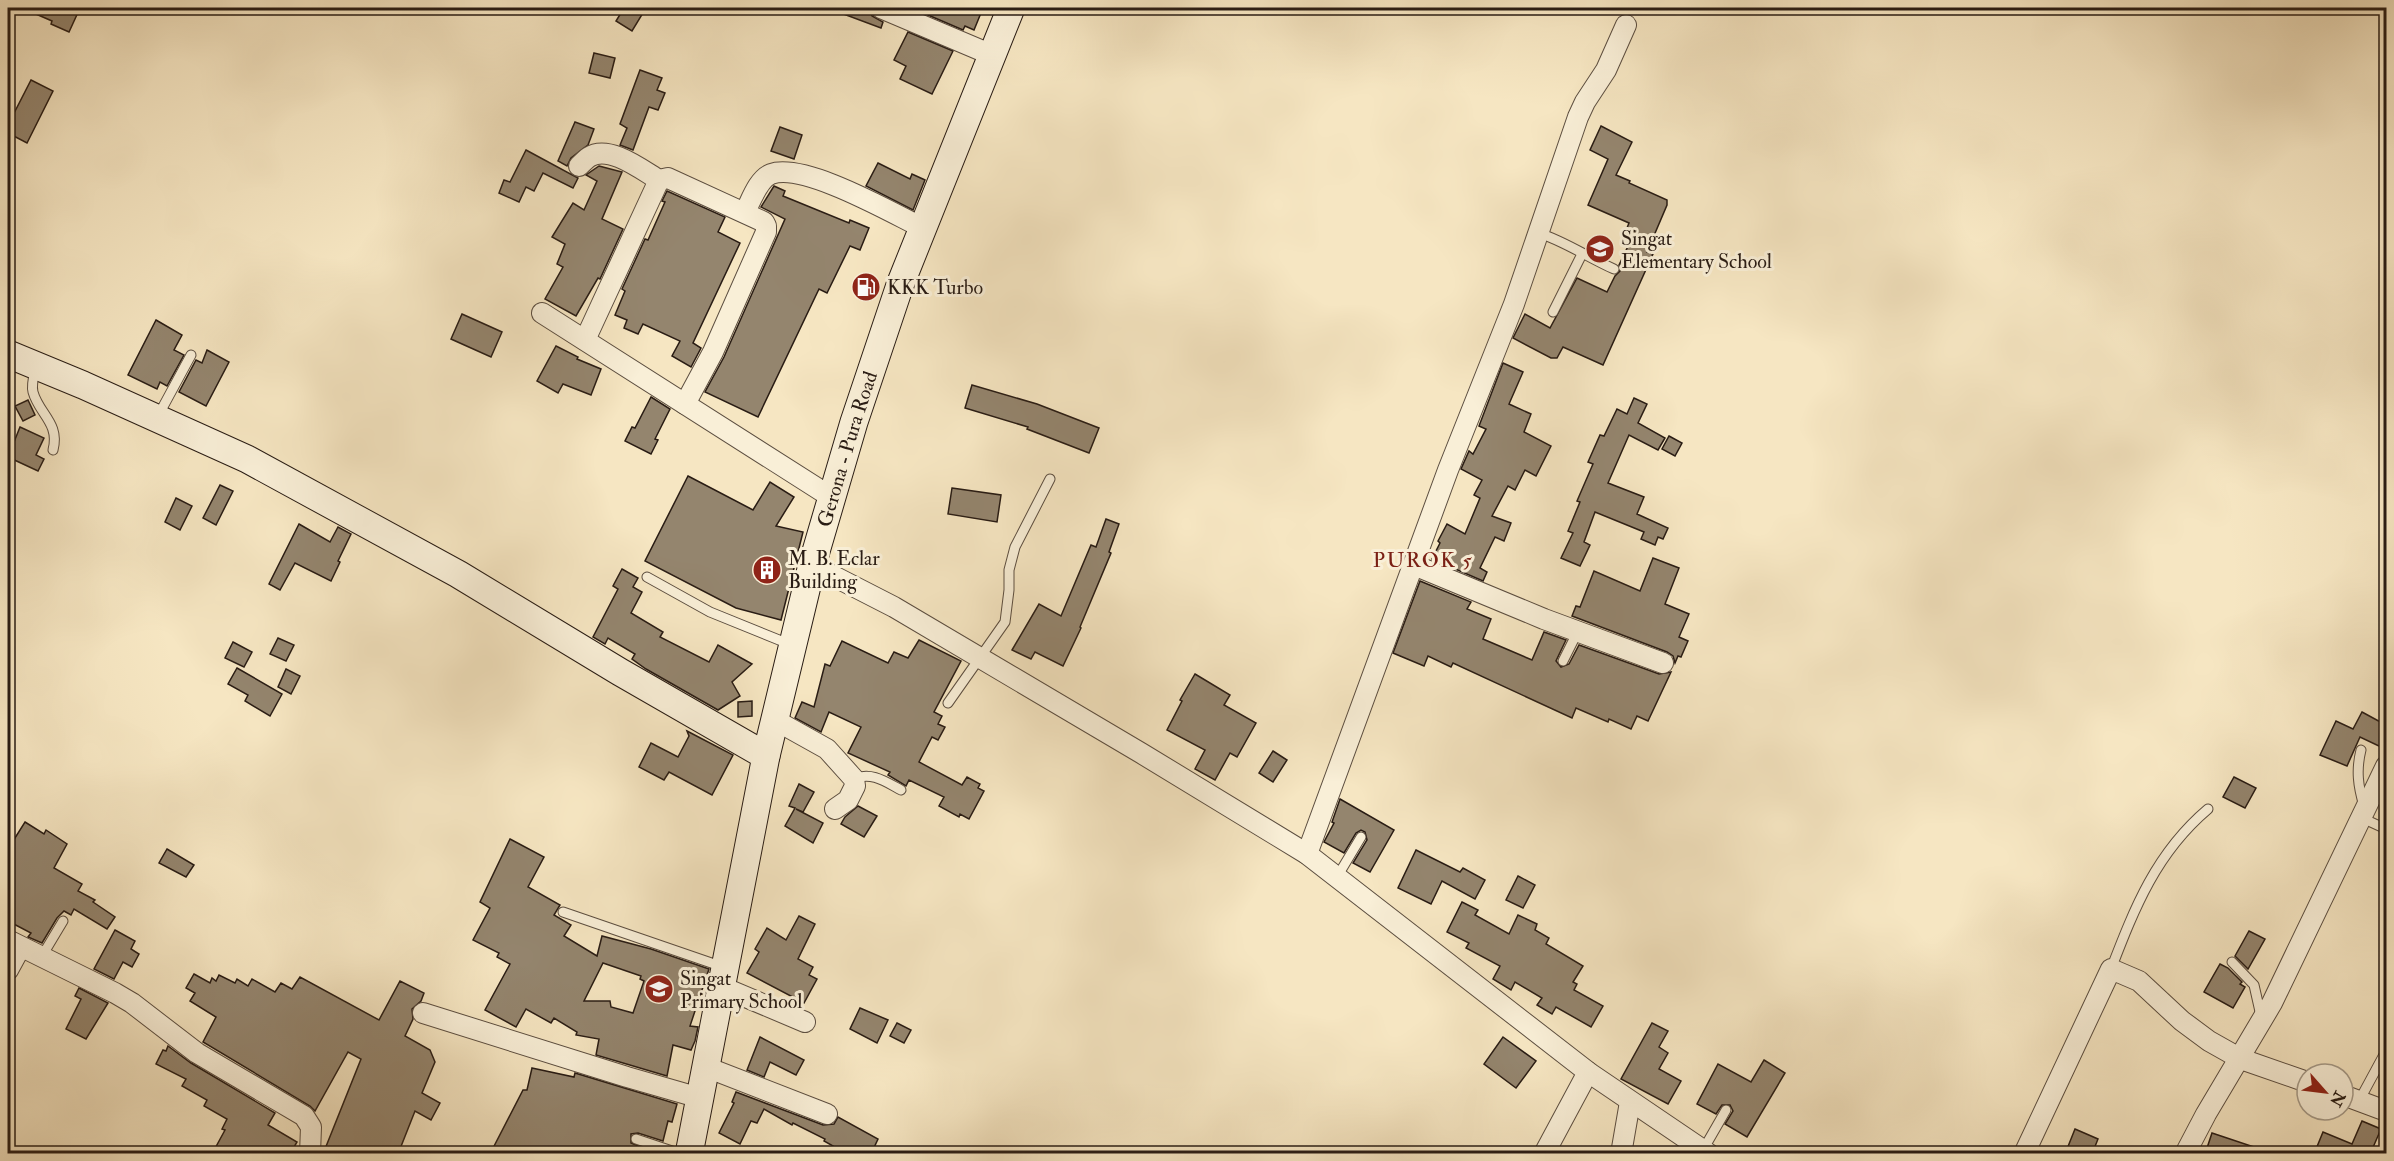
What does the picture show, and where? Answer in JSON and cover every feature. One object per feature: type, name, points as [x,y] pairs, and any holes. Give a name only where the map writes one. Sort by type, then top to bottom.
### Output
[{"type":"main road","name":"Gerona - Pura Road","points":[[689,1154],[766,756],[791,645],[831,497],[900,285],[1011,8]]},
{"type":"main road","points":[[8,354],[247,459],[404,543],[766,756]]},
{"type":"street","points":[[881,8],[992,55]]},
{"type":"street","points":[[1306,854],[1448,470],[1492,363],[1578,117],[1606,70],[1626,25]]},
{"type":"street","points":[[579,166],[591,155],[606,154],[620,157],[659,180],[668,178],[745,212],[764,222],[766,226],[766,232],[713,352],[685,404]]},
{"type":"street","points":[[745,212],[763,179],[770,174],[782,172],[810,177],[841,187],[923,228]]},
{"type":"street","points":[[585,340],[659,180]]},
{"type":"street","points":[[542,313],[831,497]]},
{"type":"street","points":[[812,565],[894,607],[1306,854],[1588,1072],[1706,1152]]},
{"type":"street","points":[[1414,566],[1663,663]]},
{"type":"street","points":[[775,720],[827,749],[854,779],[855,786],[848,800],[834,809]]},
{"type":"street","points":[[2185,1154],[2206,1114],[2262,1022],[2386,766]]},
{"type":"street","points":[[8,970],[14,944],[42,956],[132,1004],[197,1053],[304,1116],[311,1127],[310,1154]]},
{"type":"street","points":[[2024,1154],[2111,969],[2139,981],[2182,1021],[2209,1041],[2241,1059],[2295,1079]]},
{"type":"street","points":[[724,978],[805,1022]]},
{"type":"street","points":[[423,1012],[700,1098]]},
{"type":"street","points":[[706,1067],[827,1114]]},
{"type":"street","points":[[1544,1154],[1588,1072]]},
{"type":"street","points":[[2355,1099],[2386,1111]]},
{"type":"street","points":[[1621,1154],[1630,1102]]},
{"type":"lane","points":[[1539,233],[1559,240],[1614,269]]},
{"type":"lane","points":[[1553,312],[1582,254]]},
{"type":"lane","points":[[157,418],[191,355]]},
{"type":"lane","points":[[36,365],[32,390],[54,431],[53,450]]},
{"type":"lane","points":[[948,703],[1005,622],[1010,590],[1009,570],[1016,547],[1050,479]]},
{"type":"lane","points":[[647,577],[710,612],[791,645]]},
{"type":"lane","points":[[1563,661],[1578,631]]},
{"type":"lane","points":[[2361,750],[2356,767],[2364,815],[2386,829]]},
{"type":"lane","points":[[854,779],[870,776],[901,790]]},
{"type":"lane","points":[[2111,969],[2132,914],[2163,857],[2186,827],[2208,809]]},
{"type":"lane","points":[[1337,876],[1360,837]]},
{"type":"lane","points":[[563,912],[724,978]]},
{"type":"lane","points":[[42,956],[63,921]]},
{"type":"lane","points":[[2232,962],[2254,985],[2262,1022]]},
{"type":"lane","points":[[2355,1093],[2386,1051]]},
{"type":"lane","points":[[1706,1152],[1726,1110]]},
{"type":"lane","points":[[636,1139],[681,1154]]},
{"type":"building","points":[[22,8],[80,8],[69,32],[51,24],[52,21]]},
{"type":"building","points":[[624,8],[646,8],[632,31],[616,21]]},
{"type":"building","points":[[830,8],[869,8],[872,16],[883,22],[881,28]]},
{"type":"building","points":[[931,8],[983,8],[974,30],[965,26],[963,30],[928,15]]},
{"type":"building","points":[[908,32],[953,51],[932,94],[900,79],[906,66],[894,60]]},
{"type":"building","points":[[594,53],[615,58],[610,78],[589,73]]},
{"type":"building","points":[[640,70],[662,78],[657,90],[665,93],[658,110],[649,107],[633,150],[620,145],[627,128],[620,124]]},
{"type":"building","points":[[31,80],[53,91],[27,143],[8,133],[8,125]]},
{"type":"building","points":[[575,122],[594,129],[588,145],[571,158],[567,166],[558,161]]},
{"type":"building","points":[[1601,126],[1632,142],[1616,175],[1667,200],[1647,252],[1653,254],[1603,365],[1563,347],[1557,358],[1551,358],[1513,338],[1525,314],[1550,328],[1577,278],[1607,292],[1620,271],[1619,265],[1630,242],[1623,238],[1629,223],[1588,205],[1608,159],[1590,150]]},
{"type":"building","points":[[780,127],[802,135],[794,159],[771,151]]},
{"type":"building","points":[[526,150],[578,178],[573,188],[543,173],[534,191],[526,187],[519,202],[499,193],[504,180],[510,182]]},
{"type":"building","points":[[878,163],[910,179],[912,174],[925,180],[913,210],[866,186]]},
{"type":"building","points":[[599,166],[622,172],[602,219],[623,229],[600,279],[598,278],[576,316],[545,299],[563,267],[557,264],[565,244],[552,237],[573,203],[584,210],[597,181],[586,175]]},
{"type":"building","points":[[774,186],[785,191],[783,196],[849,223],[850,220],[869,228],[860,250],[850,246],[827,293],[819,289],[758,417],[705,392],[724,357],[785,219],[761,207]]},
{"type":"building","points":[[667,191],[725,217],[718,232],[740,243],[693,343],[701,348],[691,367],[672,356],[680,341],[643,324],[638,334],[624,328],[627,320],[615,315],[625,291],[622,289],[645,239],[648,240],[665,202],[662,201]]},
{"type":"building","points":[[462,314],[502,332],[491,357],[451,339]]},
{"type":"building","points":[[156,320],[182,335],[174,350],[184,355],[167,386],[160,382],[157,389],[128,375]]},
{"type":"building","points":[[556,346],[578,357],[577,359],[601,369],[591,395],[563,384],[558,393],[537,381]]},
{"type":"building","points":[[207,350],[229,362],[206,406],[179,392],[196,360],[202,363]]},
{"type":"building","points":[[1503,363],[1523,372],[1509,404],[1531,414],[1524,432],[1551,446],[1536,476],[1525,470],[1515,490],[1508,486],[1492,516],[1511,523],[1504,541],[1495,537],[1480,568],[1487,572],[1483,581],[1432,559],[1447,524],[1465,534],[1480,498],[1474,495],[1482,480],[1461,469],[1469,451],[1473,454],[1486,429],[1479,426]]},
{"type":"building","points":[[972,385],[1037,404],[1099,428],[1089,453],[1027,429],[1028,427],[965,408]]},
{"type":"building","points":[[651,397],[670,409],[655,439],[658,440],[651,454],[625,441],[632,427],[635,428]]},
{"type":"building","points":[[1634,398],[1647,404],[1638,423],[1665,438],[1658,450],[1629,435],[1608,483],[1644,497],[1637,514],[1668,528],[1663,539],[1658,537],[1655,545],[1641,539],[1644,532],[1595,512],[1584,542],[1590,545],[1580,566],[1561,558],[1573,533],[1568,531],[1580,502],[1577,501],[1593,464],[1588,462],[1600,435],[1604,436],[1617,409],[1627,414]]},
{"type":"building","points":[[28,400],[35,415],[23,421],[15,406]]},
{"type":"building","points":[[20,427],[44,438],[36,455],[44,459],[38,471],[8,457]]},
{"type":"building","points":[[1669,436],[1682,443],[1675,456],[1662,449]]},
{"type":"building","points":[[688,476],[753,510],[770,482],[794,497],[776,526],[803,532],[781,620],[736,608],[645,561]]},
{"type":"building","points":[[220,485],[233,491],[216,525],[203,518]]},
{"type":"building","points":[[952,488],[1001,495],[997,522],[948,514]]},
{"type":"building","points":[[176,498],[192,506],[180,530],[165,522]]},
{"type":"building","points":[[1106,519],[1119,524],[1109,552],[1111,553],[1063,666],[1035,652],[1031,659],[1012,650],[1039,604],[1061,616],[1091,545],[1096,547]]},
{"type":"building","points":[[299,524],[330,542],[338,527],[351,534],[331,581],[295,563],[280,590],[269,584]]},
{"type":"building","points":[[1653,558],[1679,568],[1665,604],[1689,614],[1679,637],[1688,641],[1681,657],[1678,656],[1675,663],[1673,656],[1667,652],[1572,616],[1576,606],[1580,607],[1594,571],[1640,591]]},
{"type":"building","points":[[622,569],[638,578],[633,587],[642,592],[631,613],[663,632],[660,637],[709,662],[718,645],[752,664],[732,682],[740,696],[718,710],[646,669],[632,659],[635,654],[608,638],[605,644],[593,637],[618,589],[613,586]]},
{"type":"building","points":[[1420,581],[1471,602],[1467,609],[1491,619],[1483,639],[1532,660],[1544,632],[1566,640],[1556,661],[1561,667],[1569,664],[1579,645],[1659,674],[1671,672],[1648,721],[1637,716],[1631,729],[1576,708],[1572,718],[1453,663],[1451,667],[1428,656],[1424,666],[1393,653]]},
{"type":"building","points":[[278,638],[294,645],[286,661],[270,654]]},
{"type":"building","points":[[919,640],[961,661],[934,712],[942,716],[938,724],[945,727],[938,740],[932,737],[919,762],[962,785],[967,777],[980,784],[978,788],[984,791],[969,819],[960,814],[959,817],[939,806],[944,797],[909,780],[906,786],[888,775],[890,772],[848,753],[861,727],[829,712],[821,732],[795,718],[802,702],[814,707],[825,664],[830,666],[842,641],[888,663],[894,652],[908,658]]},
{"type":"building","points":[[233,642],[252,652],[244,667],[225,658]]},
{"type":"building","points":[[237,668],[282,694],[270,716],[245,701],[248,695],[228,684]]},
{"type":"building","points":[[286,669],[300,676],[291,694],[278,687]]},
{"type":"building","points":[[1195,674],[1230,695],[1224,705],[1256,723],[1237,757],[1230,753],[1215,780],[1195,769],[1205,750],[1167,730]]},
{"type":"building","points":[[752,701],[752,716],[738,717],[738,702]]},
{"type":"building","points":[[2362,712],[2386,725],[2386,737],[2381,747],[2360,737],[2347,766],[2320,755],[2336,721],[2353,729]]},
{"type":"building","points":[[687,731],[733,755],[712,795],[669,772],[664,780],[639,767],[651,743],[678,757],[689,736]]},
{"type":"building","points":[[1273,751],[1287,760],[1273,782],[1259,773]]},
{"type":"building","points":[[2234,777],[2256,788],[2245,808],[2223,797]]},
{"type":"building","points":[[799,784],[814,792],[803,812],[796,809],[823,823],[813,843],[785,826],[795,808],[789,806]]},
{"type":"building","points":[[1340,799],[1394,830],[1370,872],[1353,863],[1367,840],[1365,832],[1361,830],[1356,833],[1344,853],[1324,842],[1334,823],[1332,822]]},
{"type":"building","points":[[858,806],[877,816],[864,837],[841,824],[845,817]]},
{"type":"building","points":[[25,822],[44,834],[46,830],[67,844],[54,868],[82,884],[78,891],[95,900],[93,902],[115,917],[107,929],[74,909],[71,915],[64,911],[57,918],[42,943],[28,937],[31,933],[8,921],[8,895],[14,883],[8,879],[8,849]]},
{"type":"building","points":[[510,839],[544,857],[528,887],[560,905],[554,915],[571,925],[564,936],[597,956],[602,936],[651,949],[709,969],[690,1026],[698,1027],[691,1050],[673,1045],[667,1076],[596,1055],[599,1039],[576,1035],[577,1032],[554,1018],[551,1023],[526,1009],[516,1027],[485,1010],[510,964],[497,957],[499,953],[473,940],[490,908],[480,902]],"holes":[[[603,963],[641,976],[640,979],[644,981],[633,1013],[611,1007],[610,1001],[584,1001]]]},
{"type":"building","points":[[167,849],[194,865],[186,877],[159,863]]},
{"type":"building","points":[[1416,850],[1460,872],[1463,868],[1485,880],[1475,899],[1442,881],[1431,904],[1398,888]]},
{"type":"building","points":[[1518,876],[1535,885],[1523,908],[1506,900]]},
{"type":"building","points":[[1462,902],[1478,910],[1475,915],[1509,934],[1518,915],[1537,924],[1535,930],[1549,938],[1546,944],[1583,966],[1573,982],[1577,984],[1574,990],[1603,1006],[1591,1027],[1556,1007],[1552,1014],[1537,1005],[1542,998],[1515,982],[1511,990],[1493,979],[1500,966],[1466,948],[1469,943],[1447,932]]},
{"type":"building","points":[[799,916],[815,924],[798,959],[813,967],[809,975],[817,979],[804,1003],[747,973],[759,952],[755,949],[767,928],[786,940]]},
{"type":"building","points":[[115,930],[135,941],[131,949],[139,954],[132,967],[123,962],[114,979],[94,969]]},
{"type":"building","points":[[2249,931],[2265,939],[2248,969],[2235,956]]},
{"type":"building","points":[[2220,964],[2228,968],[2245,987],[2233,1008],[2204,992]]},
{"type":"building","points":[[194,974],[210,983],[212,978],[216,981],[219,975],[235,983],[237,979],[248,986],[252,979],[275,992],[281,983],[292,989],[300,977],[379,1020],[400,981],[424,993],[421,1001],[412,1009],[413,1019],[405,1036],[430,1050],[435,1062],[422,1093],[440,1103],[431,1120],[415,1111],[398,1154],[323,1154],[361,1059],[348,1052],[315,1111],[203,1042],[216,1017],[190,1001],[195,993],[186,988]]},
{"type":"building","points":[[79,988],[108,1003],[86,1039],[66,1029],[81,999],[75,996]]},
{"type":"building","points":[[860,1008],[888,1020],[877,1043],[850,1029]]},
{"type":"building","points":[[897,1023],[911,1030],[904,1043],[890,1036]]},
{"type":"building","points":[[1652,1023],[1668,1031],[1659,1047],[1668,1053],[1659,1069],[1681,1081],[1668,1104],[1621,1079]]},
{"type":"building","points":[[760,1037],[804,1060],[796,1075],[770,1062],[764,1077],[747,1070]]},
{"type":"building","points":[[1503,1037],[1536,1061],[1516,1088],[1484,1064]]},
{"type":"building","points":[[168,1046],[191,1063],[275,1113],[268,1125],[297,1142],[290,1154],[212,1154],[225,1130],[222,1129],[227,1119],[204,1106],[207,1100],[182,1086],[186,1079],[156,1064],[163,1050],[166,1051]]},
{"type":"building","points":[[1764,1060],[1785,1073],[1747,1137],[1725,1124],[1733,1111],[1730,1105],[1722,1105],[1716,1114],[1697,1104],[1718,1064],[1751,1082]]},
{"type":"building","points":[[532,1068],[574,1077],[575,1073],[677,1104],[672,1122],[668,1121],[663,1141],[638,1133],[631,1134],[631,1143],[648,1150],[647,1154],[490,1154],[523,1090],[527,1090]]},
{"type":"building","points":[[736,1092],[823,1125],[834,1124],[838,1117],[878,1139],[871,1154],[847,1154],[824,1141],[825,1139],[793,1123],[792,1125],[764,1109],[757,1123],[751,1121],[740,1144],[719,1133],[734,1103],[732,1102]]},
{"type":"building","points":[[2362,1121],[2381,1129],[2371,1152],[2373,1154],[2314,1154],[2323,1132],[2352,1144]]},
{"type":"building","points":[[2075,1129],[2098,1139],[2092,1154],[2065,1154]]},
{"type":"building","points":[[2212,1133],[2266,1151],[2266,1154],[2205,1154]]},
{"type":"place","name":"Singat Elementary School","points":[[1600,249]]},
{"type":"place","name":"KKK Turbo","points":[[866,287]]},
{"type":"place","name":"M. B. Eclar Building","points":[[767,570]]},
{"type":"place","name":"Singat Primary School","points":[[659,989]]},
{"type":"district","name":"PUROK 5","points":[[1423,560]]}]
